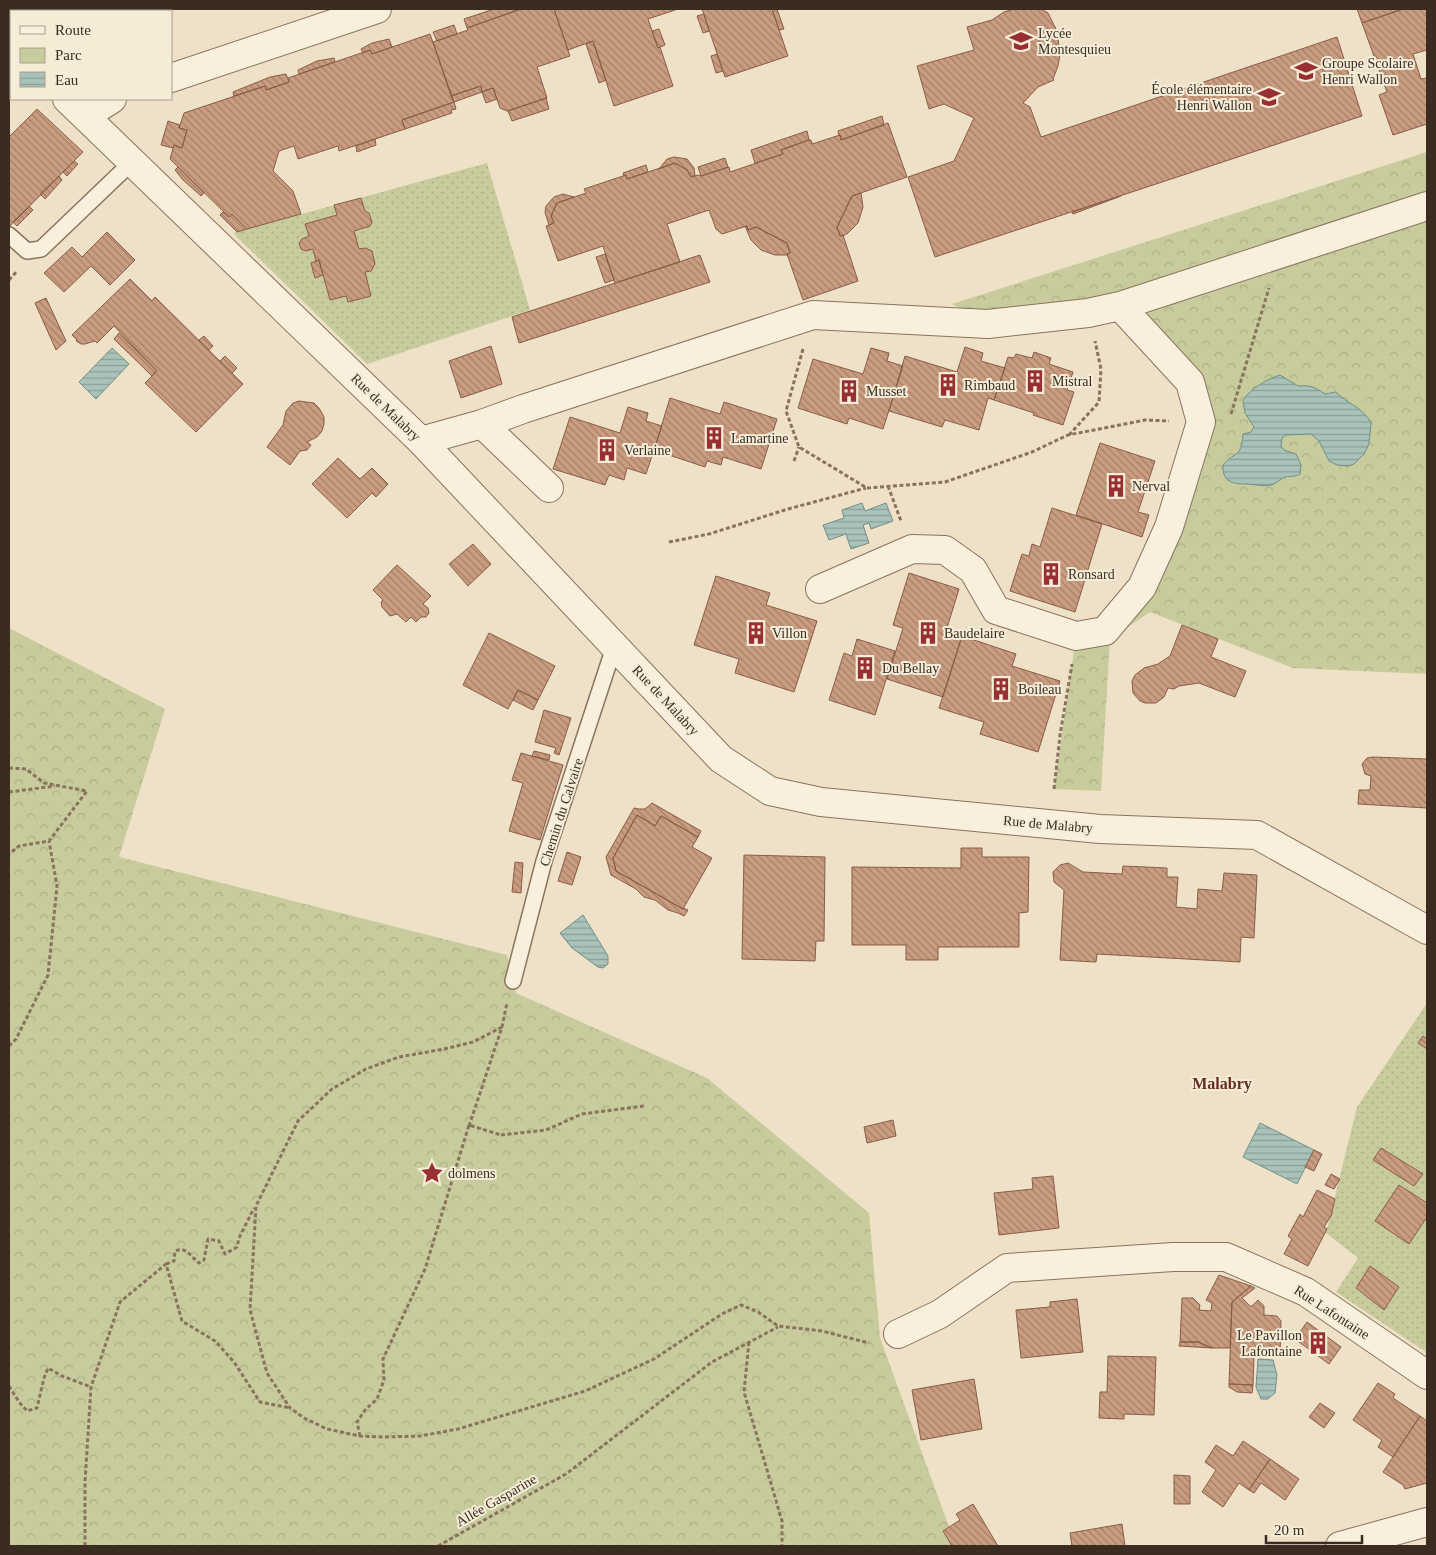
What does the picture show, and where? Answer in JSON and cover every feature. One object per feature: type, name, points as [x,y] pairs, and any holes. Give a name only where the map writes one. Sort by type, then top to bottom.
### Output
[{"type":"street","points":[[172,78],[339,16],[377,9]]},
{"type":"street","points":[[76,107],[108,100]]},
{"type":"street","name":"Rue de Malabry","points":[[76,107],[421,441],[721,758],[770,790],[821,802],[1047,824],[1257,835],[1427,930]]},
{"type":"street","points":[[421,441],[482,424],[522,409],[812,315],[988,324],[1088,313],[1120,306],[1427,206]]},
{"type":"street","points":[[820,589],[912,549],[945,550],[973,570],[996,610],[1076,636],[1105,632],[1142,587],[1169,527],[1201,422],[1190,382],[1120,306]]},
{"type":"street","points":[[482,424],[549,488]]},
{"type":"street","name":"Rue Lafontaine","points":[[898,1334],[940,1314],[1007,1268],[1173,1257],[1226,1257],[1306,1292],[1427,1375]]},
{"type":"street","points":[[1340,1546],[1427,1522]]},
{"type":"lane","points":[[9,235],[27,251],[41,249],[132,162]]},
{"type":"lane","name":"Chemin du Calvaire","points":[[513,981],[544,861],[614,644]]},
{"type":"path","points":[[670,542],[709,534],[788,509],[867,488],[945,482],[1032,452],[1068,435],[1145,420],[1201,422],[1229,420],[1280,254]]},
{"type":"path","points":[[1068,435],[1099,402],[1101,368],[1088,313]]},
{"type":"path","points":[[812,315],[786,411],[799,447],[867,488]]},
{"type":"path","points":[[794,461],[799,447]]},
{"type":"path","points":[[888,486],[912,549]]},
{"type":"path","points":[[1054,789],[1060,735],[1076,636]]},
{"type":"path","points":[[9,768],[26,768],[44,783],[87,791],[49,842],[19,846],[9,854]]},
{"type":"path","points":[[9,792],[60,786]]},
{"type":"path","points":[[9,1046],[16,1039],[48,974],[57,886],[49,842]]},
{"type":"path","points":[[86,1546],[84,1482],[91,1387],[120,1302],[166,1264],[174,1261],[175,1251],[181,1248],[185,1249],[198,1263],[204,1260],[208,1239],[219,1241],[225,1254],[237,1246],[298,1121],[332,1090],[366,1069],[399,1057],[473,1042],[502,1027],[468,1124],[425,1269],[383,1359],[384,1380],[377,1398],[365,1410],[358,1422],[360,1436]]},
{"type":"path","points":[[468,1124],[501,1135],[546,1130],[582,1114],[644,1106]]},
{"type":"path","points":[[256,1206],[250,1310],[267,1373],[290,1408],[304,1418],[327,1428],[360,1436],[420,1436],[458,1429],[584,1391],[654,1359],[722,1314],[741,1305],[758,1312],[778,1326],[822,1331],[870,1344],[898,1334]]},
{"type":"path","points":[[166,1264],[182,1321],[215,1341],[234,1362],[260,1402],[290,1408]]},
{"type":"path","name":"Allée Gasparine","points":[[438,1546],[566,1474],[712,1362],[778,1326]]},
{"type":"path","points":[[749,1342],[744,1392],[782,1521],[782,1546]]},
{"type":"path","points":[[9,1386],[18,1402],[27,1411],[37,1408],[48,1368],[62,1376],[91,1387]]},
{"type":"green space","points":[[1427,152],[1427,674],[1293,668],[1150,612],[1110,639],[1101,791],[1054,789],[1076,636],[1142,587],[1201,422],[1120,306],[988,324],[952,304]]},
{"type":"green space","points":[[487,163],[530,310],[367,364],[233,233]]},
{"type":"green space","points":[[9,628],[165,709],[119,857],[507,955],[516,993],[707,1078],[869,1213],[880,1338],[956,1546],[9,1546]]},
{"type":"green space","points":[[1427,1003],[1426,1352],[1336,1292],[1358,1258],[1326,1233],[1357,1107]],"holes":[[[1370,1267],[1384,1310],[1356,1288]]]},
{"type":"water","points":[[112,348],[129,364],[96,399],[79,382]]},
{"type":"water","points":[[1280,375],[1298,386],[1312,387],[1325,394],[1336,392],[1359,409],[1371,423],[1369,444],[1364,454],[1354,464],[1349,466],[1337,465],[1329,461],[1319,441],[1311,434],[1286,435],[1282,438],[1281,446],[1284,450],[1296,454],[1301,465],[1300,474],[1285,477],[1267,486],[1229,481],[1224,475],[1223,465],[1239,451],[1243,434],[1251,432],[1254,427],[1245,413],[1243,400],[1259,385]]},
{"type":"water","points":[[862,503],[865,511],[886,503],[893,521],[871,529],[869,523],[863,525],[869,543],[851,549],[846,534],[829,540],[823,525],[844,518],[842,510]]},
{"type":"water","points":[[583,915],[608,956],[608,964],[603,968],[598,967],[572,948],[560,933]]},
{"type":"water","points":[[1260,1123],[1314,1150],[1297,1184],[1243,1157]]},
{"type":"water","points":[[1258,1359],[1273,1360],[1277,1375],[1275,1393],[1268,1399],[1261,1399],[1256,1387]]},
{"type":"building","points":[[494,9],[521,9],[467,28],[464,19]]},
{"type":"building","points":[[521,9],[554,9],[570,56],[537,67],[547,98],[507,111],[500,108],[493,88],[482,92],[481,86],[451,96],[433,42]]},
{"type":"building","points":[[554,9],[678,9],[648,19],[673,86],[614,106],[593,41],[568,50]]},
{"type":"building","points":[[702,9],[772,9],[788,56],[725,77]]},
{"type":"building","points":[[772,9],[777,9],[784,29],[779,30]]},
{"type":"building","points":[[1014,9],[1041,9],[1048,13],[1057,31],[1060,55],[1054,80],[1038,87],[1023,103],[1030,107],[1041,137],[1337,37],[1362,116],[935,257],[908,177],[954,161],[974,118],[944,104],[929,109],[917,66],[974,50],[967,27],[992,20],[1004,12]]},
{"type":"building","points":[[1357,9],[1403,9],[1362,23]]},
{"type":"building","points":[[1403,9],[1427,9],[1427,50],[1413,54],[1421,79],[1427,78],[1427,124],[1393,135],[1379,95],[1387,92],[1362,23]]},
{"type":"building","points":[[704,14],[709,31],[703,33],[697,16]]},
{"type":"building","points":[[454,25],[457,34],[437,41],[433,32]]},
{"type":"building","points":[[659,29],[665,45],[658,48],[652,31]]},
{"type":"building","points":[[430,34],[454,102],[402,120],[405,129],[339,151],[338,146],[298,159],[294,146],[279,151],[273,171],[293,191],[301,214],[247,229],[232,214],[229,217],[170,159],[174,145],[182,148],[187,130],[179,128],[184,113],[265,86],[266,90],[289,82],[288,78],[370,50],[372,54]]},
{"type":"building","points":[[389,39],[392,47],[372,54],[370,50],[363,53],[361,49],[372,43]]},
{"type":"building","points":[[593,41],[606,80],[599,83],[586,44]]},
{"type":"building","points":[[717,54],[723,71],[716,73],[711,56]]},
{"type":"building","points":[[334,58],[335,62],[299,74],[298,70],[317,61]]},
{"type":"building","points":[[286,74],[289,82],[266,90],[265,86],[234,96],[233,92],[270,77]]},
{"type":"building","points":[[481,86],[482,92],[454,102],[451,96]]},
{"type":"building","points":[[493,88],[497,99],[486,103],[482,92]]},
{"type":"building","points":[[546,98],[549,109],[512,121],[508,111]]},
{"type":"building","points":[[454,102],[456,109],[451,110],[452,113],[405,129],[402,120]]},
{"type":"building","points":[[37,109],[83,152],[9,227],[9,137]]},
{"type":"building","points":[[882,116],[884,125],[841,140],[838,131]]},
{"type":"building","points":[[168,121],[180,125],[179,128],[187,130],[182,148],[174,145],[173,148],[161,145]]},
{"type":"building","points":[[888,123],[907,177],[852,196],[837,227],[840,236],[843,235],[858,281],[803,300],[787,254],[790,253],[787,243],[756,227],[748,230],[747,226],[722,234],[716,229],[709,210],[667,224],[680,262],[615,283],[603,246],[558,261],[546,226],[554,223],[551,216],[557,203],[586,193],[584,189],[626,175],[627,179],[675,163],[687,170],[691,177],[701,176],[729,167],[730,172],[783,154],[781,150],[809,140],[811,140],[812,144],[840,135],[841,140]]},
{"type":"building","points":[[807,131],[809,140],[781,150],[783,154],[755,163],[751,150]]},
{"type":"building","points":[[375,139],[376,145],[357,152],[356,146]]},
{"type":"building","points":[[674,157],[687,159],[694,168],[695,176],[691,177],[687,170],[675,163],[659,169],[667,159]]},
{"type":"building","points":[[725,158],[728,167],[701,176],[698,167]]},
{"type":"building","points":[[74,161],[78,164],[67,176],[63,172]]},
{"type":"building","points":[[646,165],[648,172],[627,179],[626,175],[624,176],[623,173]]},
{"type":"building","points":[[178,167],[204,193],[201,196],[175,170]]},
{"type":"building","points":[[59,176],[62,180],[45,199],[40,194]]},
{"type":"building","points":[[861,193],[863,207],[858,223],[848,233],[840,236],[837,227],[852,196]]},
{"type":"building","points":[[563,194],[574,197],[557,203],[551,216],[554,223],[549,225],[545,212],[546,206],[554,197]]},
{"type":"building","points":[[1121,196],[1073,214],[1072,212]]},
{"type":"building","points":[[361,198],[365,211],[369,213],[372,222],[370,226],[354,231],[359,249],[365,248],[372,251],[375,264],[371,271],[365,272],[371,296],[348,302],[346,296],[330,300],[319,260],[316,261],[313,249],[306,251],[301,249],[299,243],[302,239],[309,236],[305,224],[337,215],[334,205]]},
{"type":"building","points":[[29,206],[33,210],[17,226],[13,222]]},
{"type":"building","points":[[223,212],[229,217],[232,214],[247,229],[237,232],[220,215]]},
{"type":"building","points":[[745,226],[747,226],[748,230],[756,227],[787,243],[790,253],[788,255],[775,255],[761,250],[751,240]]},
{"type":"building","points":[[107,232],[135,260],[110,285],[91,266],[64,292],[44,273],[72,247],[82,257]]},
{"type":"building","points":[[605,254],[614,280],[605,283],[596,257]]},
{"type":"building","points":[[700,255],[710,282],[519,343],[512,317]]},
{"type":"building","points":[[319,260],[323,275],[315,278],[311,263]]},
{"type":"building","points":[[130,279],[152,301],[155,297],[243,384],[196,432],[145,383],[157,371],[114,326],[97,343],[95,341],[81,344],[72,335]]},
{"type":"building","points":[[46,298],[66,341],[56,350],[35,303]]},
{"type":"building","points":[[119,333],[157,371],[152,376],[114,339]]},
{"type":"building","points":[[204,336],[213,346],[209,350],[199,340]]},
{"type":"building","points":[[491,346],[502,384],[461,398],[449,361]]},
{"type":"building","name":"Rimbaud","points":[[965,347],[983,353],[981,361],[1005,368],[994,400],[988,398],[979,430],[945,420],[942,427],[889,411],[905,356],[957,372]]},
{"type":"building","name":"Musset","points":[[871,348],[889,353],[887,361],[903,366],[883,429],[849,418],[847,424],[798,408],[813,359],[863,374]]},
{"type":"building","name":"Mistral","points":[[1034,352],[1051,358],[1049,364],[1073,372],[1067,390],[1074,392],[1063,425],[994,400],[1008,357],[1014,358],[1016,354],[1032,358]]},
{"type":"building","points":[[225,356],[237,368],[232,373],[220,361]]},
{"type":"building","name":"Lamartine","points":[[670,398],[720,414],[724,402],[777,419],[761,469],[723,457],[721,465],[707,461],[705,467],[654,450]]},
{"type":"building","points":[[299,401],[314,403],[324,417],[324,424],[322,431],[317,437],[307,442],[311,445],[307,450],[300,451],[290,465],[267,447],[283,425],[286,411],[293,403]]},
{"type":"building","name":"Verlaine","points":[[628,407],[648,413],[646,421],[662,426],[646,474],[627,468],[624,480],[609,475],[605,485],[553,469],[570,417],[620,433]]},
{"type":"building","name":"Nerval","points":[[1100,443],[1155,461],[1138,512],[1149,515],[1142,537],[1076,515]]},
{"type":"building","points":[[338,458],[360,479],[372,468],[388,484],[376,497],[372,493],[347,518],[312,484]]},
{"type":"building","name":"Ronsard","points":[[1052,508],[1102,524],[1075,612],[1010,591],[1022,554],[1029,556],[1032,544],[1040,547]]},
{"type":"building","points":[[473,544],[491,564],[468,586],[449,564]]},
{"type":"building","points":[[397,565],[431,596],[423,604],[428,608],[429,613],[426,617],[421,617],[416,622],[411,617],[406,622],[397,614],[390,616],[382,607],[381,602],[383,600],[373,590]]},
{"type":"building","name":"Baudelaire","points":[[909,573],[959,589],[946,631],[962,636],[943,697],[887,679],[903,628],[893,625]]},
{"type":"building","name":"Villon","points":[[716,576],[770,593],[766,605],[817,621],[794,692],[735,673],[739,659],[694,645]]},
{"type":"building","points":[[1182,625],[1218,639],[1211,657],[1246,671],[1235,697],[1199,683],[1179,686],[1174,689],[1168,688],[1164,697],[1156,703],[1140,701],[1133,693],[1132,681],[1135,675],[1144,668],[1158,664],[1170,656]]},
{"type":"building","points":[[489,633],[555,666],[538,700],[518,690],[508,709],[463,685]]},
{"type":"building","name":"Boileau","points":[[962,636],[1016,654],[1012,666],[1060,681],[1038,752],[980,734],[984,722],[939,708]]},
{"type":"building","name":"Du Bellay","points":[[857,639],[895,651],[875,715],[829,700],[844,653],[852,656]]},
{"type":"building","points":[[518,690],[538,700],[533,710],[513,700]]},
{"type":"building","points":[[544,710],[571,718],[559,755],[554,753],[556,748],[535,742]]},
{"type":"building","points":[[534,751],[550,755],[549,760],[532,756]]},
{"type":"building","points":[[521,753],[563,765],[540,840],[509,831],[523,783],[512,780]]},
{"type":"building","points":[[1367,758],[1427,759],[1427,808],[1358,804],[1359,790],[1370,790],[1371,776],[1365,774],[1362,764]]},
{"type":"building","points":[[652,803],[701,831],[698,837],[661,816],[655,826],[637,815],[613,858],[616,871],[683,909],[688,910],[684,916],[668,910],[655,900],[644,897],[636,889],[611,875],[606,857],[634,808],[645,809]]},
{"type":"building","points":[[637,815],[655,826],[661,816],[698,837],[692,847],[712,858],[683,909],[616,871],[613,858]]},
{"type":"building","points":[[961,848],[982,848],[982,857],[1029,857],[1028,912],[1019,913],[1019,947],[938,947],[938,960],[906,960],[906,945],[852,945],[852,867],[961,868]]},
{"type":"building","points":[[567,852],[581,857],[572,885],[558,881]]},
{"type":"building","points":[[744,855],[825,857],[824,941],[816,941],[815,961],[742,959]]},
{"type":"building","points":[[515,862],[523,863],[521,893],[512,892]]},
{"type":"building","points":[[1068,863],[1083,872],[1122,874],[1123,866],[1167,868],[1167,877],[1178,877],[1176,907],[1197,909],[1198,889],[1222,891],[1224,873],[1257,875],[1254,938],[1241,937],[1240,962],[1097,954],[1096,962],[1060,960],[1064,890],[1054,882],[1053,872],[1060,865]]},
{"type":"building","points":[[1423,1036],[1427,1039],[1427,1049],[1418,1043]]},
{"type":"building","points":[[893,1120],[896,1136],[867,1143],[864,1127]]},
{"type":"building","points":[[1381,1148],[1423,1174],[1414,1186],[1373,1160]]},
{"type":"building","points":[[1314,1150],[1322,1154],[1314,1171],[1305,1167]]},
{"type":"building","points":[[1331,1174],[1340,1179],[1334,1189],[1325,1185]]},
{"type":"building","points":[[1053,1176],[1059,1228],[999,1235],[994,1193],[1033,1189],[1032,1178]]},
{"type":"building","points":[[1399,1185],[1427,1203],[1427,1217],[1409,1244],[1375,1221]]},
{"type":"building","points":[[1317,1190],[1335,1199],[1331,1216],[1324,1227],[1327,1229],[1308,1266],[1284,1254],[1292,1239],[1288,1236],[1300,1214],[1303,1217]]},
{"type":"building","points":[[1370,1266],[1399,1287],[1384,1310],[1356,1288]]},
{"type":"building","points":[[1219,1275],[1251,1286],[1232,1302],[1230,1348],[1212,1348],[1198,1342],[1180,1342],[1182,1298],[1193,1298],[1200,1305],[1199,1310],[1211,1311],[1212,1303],[1206,1300]]},
{"type":"building","points":[[1251,1286],[1255,1288],[1242,1298],[1250,1306],[1258,1300],[1264,1306],[1264,1315],[1277,1316],[1281,1321],[1280,1356],[1254,1355],[1253,1385],[1229,1384],[1232,1302]]},
{"type":"building","points":[[1077,1299],[1083,1352],[1021,1358],[1016,1310],[1050,1307],[1050,1302]]},
{"type":"building","name":"Le Pavillon Lafontaine","points":[[1307,1322],[1341,1347],[1329,1364],[1295,1339]]},
{"type":"building","points":[[1180,1342],[1198,1342],[1212,1348],[1179,1346]]},
{"type":"building","points":[[1108,1356],[1156,1357],[1154,1415],[1124,1414],[1124,1419],[1099,1418],[1100,1392],[1107,1392]]},
{"type":"building","points":[[974,1379],[982,1429],[921,1440],[912,1390]]},
{"type":"building","points":[[1378,1383],[1395,1394],[1393,1398],[1420,1416],[1393,1457],[1378,1447],[1382,1440],[1353,1420]]},
{"type":"building","points":[[1229,1384],[1253,1385],[1252,1393],[1237,1392],[1229,1387]]},
{"type":"building","points":[[1320,1403],[1335,1413],[1324,1428],[1309,1417]]},
{"type":"building","points":[[1420,1416],[1427,1421],[1427,1483],[1405,1489],[1403,1485],[1383,1472]]},
{"type":"building","points":[[1243,1441],[1270,1459],[1249,1490],[1239,1483],[1223,1507],[1202,1492],[1216,1470],[1205,1462],[1216,1445],[1233,1456]]},
{"type":"building","points":[[1270,1459],[1299,1479],[1285,1500],[1261,1483],[1254,1493],[1249,1490]]},
{"type":"building","points":[[1174,1475],[1190,1476],[1190,1504],[1174,1504]]},
{"type":"building","points":[[973,1504],[998,1546],[952,1546],[943,1531],[960,1520],[956,1514]]},
{"type":"building","points":[[1122,1524],[1125,1546],[1072,1546],[1070,1533]]},
{"type":"place","name":"Lycée Montesquieu","points":[[1021,41]]},
{"type":"place","name":"Groupe Scolaire Henri Wallon","points":[[1306,71]]},
{"type":"place","name":"École élémentaire Henri Wallon","points":[[1269,97]]},
{"type":"place","name":"Mistral","points":[[1035,381]]},
{"type":"place","name":"Rimbaud","points":[[948,385]]},
{"type":"place","name":"Musset","points":[[849,391]]},
{"type":"place","name":"Lamartine","points":[[714,438]]},
{"type":"place","name":"Verlaine","points":[[607,450]]},
{"type":"place","name":"Nerval","points":[[1116,486]]},
{"type":"place","name":"Ronsard","points":[[1051,574]]},
{"type":"place","name":"Villon","points":[[756,633]]},
{"type":"place","name":"Baudelaire","points":[[928,633]]},
{"type":"place","name":"Du Bellay","points":[[865,668]]},
{"type":"place","name":"Boileau","points":[[1001,689]]},
{"type":"place","name":"dolmens","points":[[432,1173]]},
{"type":"place","name":"Le Pavillon Lafontaine","points":[[1318,1343]]},
{"type":"district","name":"Malabry","points":[[1222,1083]]}]
